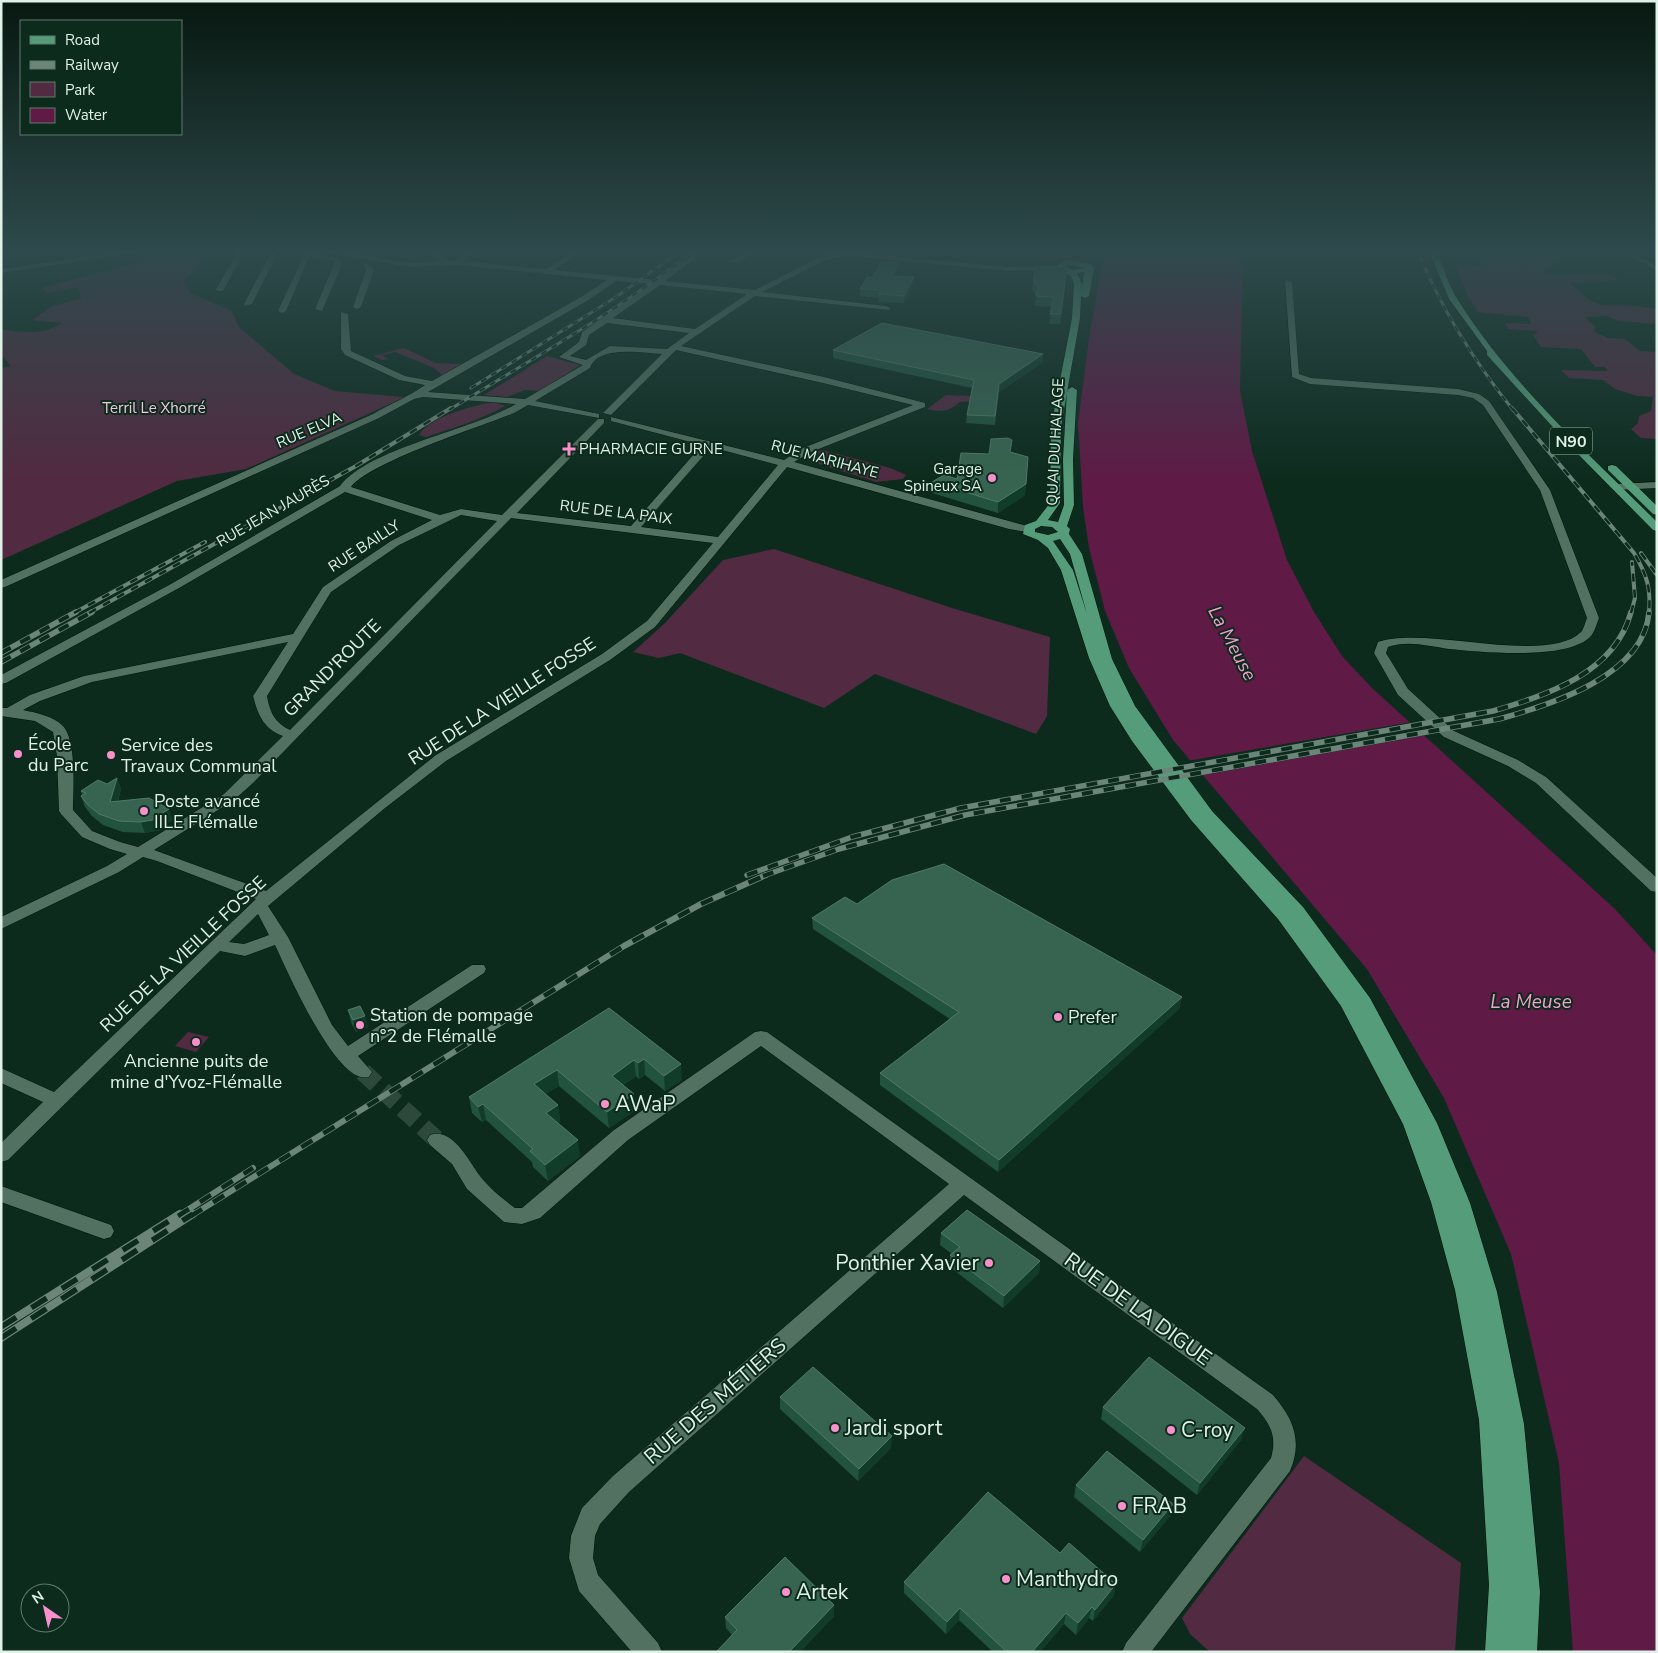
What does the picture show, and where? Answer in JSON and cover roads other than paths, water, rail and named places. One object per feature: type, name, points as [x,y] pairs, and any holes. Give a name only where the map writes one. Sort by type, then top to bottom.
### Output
[{"type":"main road","name":"QUAI DU HALAGE","points":[[1037,530],[1055,504],[1056,427],[1074,328]]},
{"type":"main road","name":"QUAI DU HALAGE","points":[[1062,531],[1069,505],[1070,398],[1082,328]]},
{"type":"main road","name":"N90","points":[[1474,328],[1491,351],[1490,353],[1512,378],[1657,528]]},
{"type":"main road","name":"N90","points":[[1491,351],[1497,354],[1657,512]]},
{"type":"main road","points":[[1037,530],[1062,531]]},
{"type":"main road","points":[[1037,530],[1058,538],[1062,531]]},
{"type":"main road","points":[[1037,530],[1052,546],[1067,570],[1095,658],[1126,720],[1146,751],[1196,817],[1284,915],[1348,1003],[1412,1124],[1440,1202],[1466,1290],[1490,1420],[1502,1585],[1498,1652]]},
{"type":"main road","points":[[1062,531],[1076,554],[1106,659],[1129,707],[1207,814],[1297,911],[1364,1002],[1428,1123],[1460,1203],[1486,1292],[1512,1424],[1527,1592],[1524,1652]]},
{"type":"street","points":[[344,328],[345,349],[348,353],[402,378],[433,384]]},
{"type":"street","name":"RUE ELVA","points":[[1,585],[177,504],[376,416],[411,397],[423,394],[422,392],[433,384],[532,328]]},
{"type":"street","points":[[587,363],[565,358],[563,355],[583,343],[585,334],[594,328]]},
{"type":"street","points":[[672,328],[695,331]]},
{"type":"street","name":"GRAND'ROUTE","points":[[1,924],[113,869],[229,797],[672,350],[699,328]]},
{"type":"street","points":[[1291,328],[1295,375],[1310,381],[1458,392],[1476,396],[1486,403],[1544,490],[1594,618],[1591,629],[1581,638],[1543,649],[1510,650],[1394,640],[1382,644],[1380,653],[1393,678],[1415,704],[1456,739],[1513,763],[1541,780],[1657,887]]},
{"type":"street","name":"RUE JEAN JAURÈS","points":[[1,680],[175,586],[344,488],[352,478],[385,460],[435,439],[486,422],[528,402],[587,366],[587,363],[610,349],[672,350]]},
{"type":"street","name":"RUE DE LA VIEILLE FOSSE","points":[[1,1155],[263,902],[380,805],[442,758],[606,657],[651,624],[784,464],[807,450],[922,405],[815,378],[672,350]]},
{"type":"street","name":"RUE MARIHAYE","points":[[423,394],[528,402],[605,417],[1013,527],[1037,530]]},
{"type":"street","points":[[634,529],[708,444]]},
{"type":"street","points":[[1616,487],[1657,486]]},
{"type":"street","points":[[344,488],[441,519]]},
{"type":"street","name":"RUE BAILLY","points":[[292,735],[274,729],[264,715],[260,696],[295,637],[327,590],[395,543],[441,519],[461,512],[508,517]]},
{"type":"street","name":"RUE DE LA PAIX","points":[[508,517],[634,529],[719,540]]},
{"type":"street","points":[[5,712],[34,698],[89,680],[295,637]]},
{"type":"street","points":[[5,712],[37,718],[59,731],[62,736],[65,765],[66,810],[76,825],[87,834],[115,846],[162,857],[263,902],[266,912],[325,1028],[363,1072]]},
{"type":"street","points":[[217,945],[245,950],[280,937]]},
{"type":"street","points":[[347,1055],[478,969]]},
{"type":"street","name":"RUE DE LA DIGUE","points":[[437,1140],[459,1159],[474,1183],[502,1209],[511,1216],[522,1216],[534,1212],[621,1135],[761,1037],[1265,1402],[1278,1417],[1284,1430],[1286,1446],[1282,1463],[1135,1652]]},
{"type":"street","points":[[1,1075],[57,1101]]},
{"type":"street","name":"RUE DES MÉTIERS","points":[[649,1652],[588,1582],[581,1558],[583,1536],[591,1516],[621,1484],[964,1183]]},
{"type":"street","points":[[1,1194],[104,1231]]},
{"type":"water","name":"La Meuse","points":[[1091,328],[1241,328],[1240,391],[1252,451],[1287,560],[1314,612],[1342,656],[1372,688],[1615,909],[1657,955],[1657,1652],[1573,1652],[1559,1463],[1511,1254],[1444,1098],[1367,969],[1173,740],[1129,668],[1105,611],[1089,548],[1083,507],[1078,423]]},
{"type":"tunnel","points":[[363,1072],[437,1140]]},
{"type":"railway","points":[[471,388],[566,328]]},
{"type":"railway","points":[[449,410],[583,328]]},
{"type":"railway","points":[[1456,328],[1485,373],[1513,410]]},
{"type":"railway","points":[[89,613],[356,466],[451,408]]},
{"type":"railway","points":[[1512,408],[1634,553],[1647,582],[1649,612]]},
{"type":"railway","points":[[74,613],[205,542]]},
{"type":"railway","points":[[1641,553],[1657,575]]},
{"type":"railway","points":[[1631,613],[1635,598],[1632,562]]},
{"type":"railway","points":[[1,653],[76,612]]},
{"type":"railway","points":[[1,662],[92,612]]},
{"type":"railway","points":[[747,875],[852,837],[961,808],[1493,711],[1556,689],[1595,666],[1610,651],[1623,633],[1631,612]]},
{"type":"railway","points":[[763,876],[839,849],[965,815],[1499,719],[1520,713],[1568,696],[1613,670],[1631,654],[1643,634],[1649,612]]},
{"type":"railway","points":[[191,1216],[624,946],[701,904],[766,875]]},
{"type":"railway","points":[[178,1216],[253,1168]]},
{"type":"railway","points":[[1,1327],[180,1214]]},
{"type":"railway","points":[[1,1338],[193,1214]]},
{"type":"place","name":"PHARMACIE GURNE","points":[[569,449]]},
{"type":"place","name":"Garage Spineux SA","points":[[992,478]]},
{"type":"place","name":"École du Parc","points":[[18,754]]},
{"type":"place","name":"Service des Travaux Communal","points":[[111,755]]},
{"type":"place","name":"Poste avancé IILE Flémalle","points":[[144,811]]},
{"type":"place","name":"Prefer","points":[[1058,1017]]},
{"type":"place","name":"Station de pompage n°2 de Flémalle","points":[[360,1025]]},
{"type":"place","name":"Ancienne puits de mine d'Yvoz-Flémalle","points":[[196,1042]]},
{"type":"place","name":"AWaP","points":[[605,1104]]},
{"type":"place","name":"Ponthier Xavier","points":[[989,1263]]},
{"type":"place","name":"Jardi sport","points":[[835,1428]]},
{"type":"place","name":"C-roy","points":[[1171,1430]]},
{"type":"place","name":"FRAB","points":[[1122,1506]]},
{"type":"place","name":"Manthydro","points":[[1006,1579]]},
{"type":"place","name":"Artek","points":[[786,1592]]},
{"type":"park label","name":"Terril Le Xhorré","points":[[154,408]]}]
